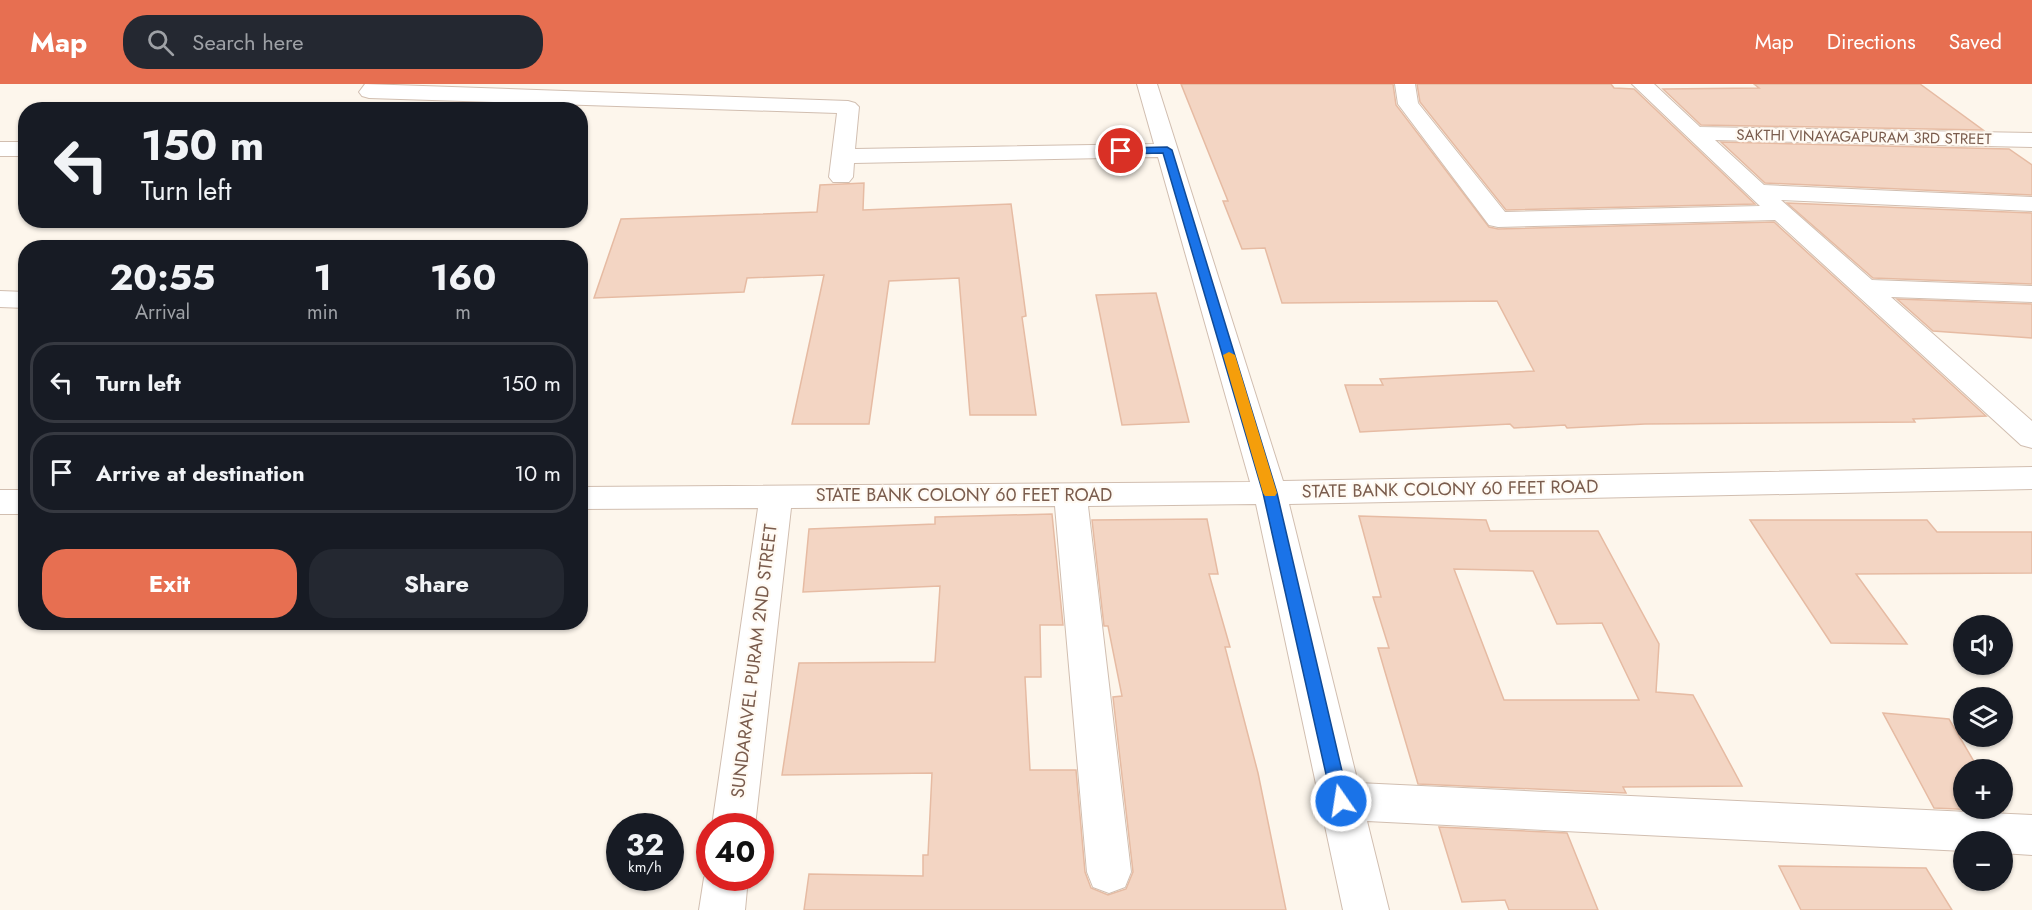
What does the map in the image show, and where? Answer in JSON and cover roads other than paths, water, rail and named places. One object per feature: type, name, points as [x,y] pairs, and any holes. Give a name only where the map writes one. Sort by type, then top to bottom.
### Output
[{"type":"street","points":[[376,84],[369,92],[848,107],[842,166],[1167,150]]},
{"type":"street","points":[[1147,84],[1270,493],[1366,910]]},
{"type":"street","points":[[1405,84],[1408,104],[1498,220],[1781,213]]},
{"type":"street","points":[[1642,84],[1781,213],[2032,438]]},
{"type":"street","name":"SAKTHI VINAYAGAPURAM 3RD STREET","points":[[1695,133],[2032,140]]},
{"type":"street","points":[[0,149],[18,149]]},
{"type":"street","points":[[1758,192],[2032,204]]},
{"type":"street","points":[[1864,288],[2032,294]]},
{"type":"street","points":[[0,299],[18,300]]},
{"type":"street","name":"STATE BANK COLONY 60 FEET ROAD","points":[[588,498],[1270,493],[2032,478]]},
{"type":"street","points":[[1070,494],[1109,872]]},
{"type":"street","name":"SUNDARAVEL PURAM 2ND STREET","points":[[735,813],[776,496]]},
{"type":"street","points":[[0,502],[18,502]]},
{"type":"street","points":[[1341,801],[2032,835]]},
{"type":"street","points":[[722,910],[724,891]]}]
